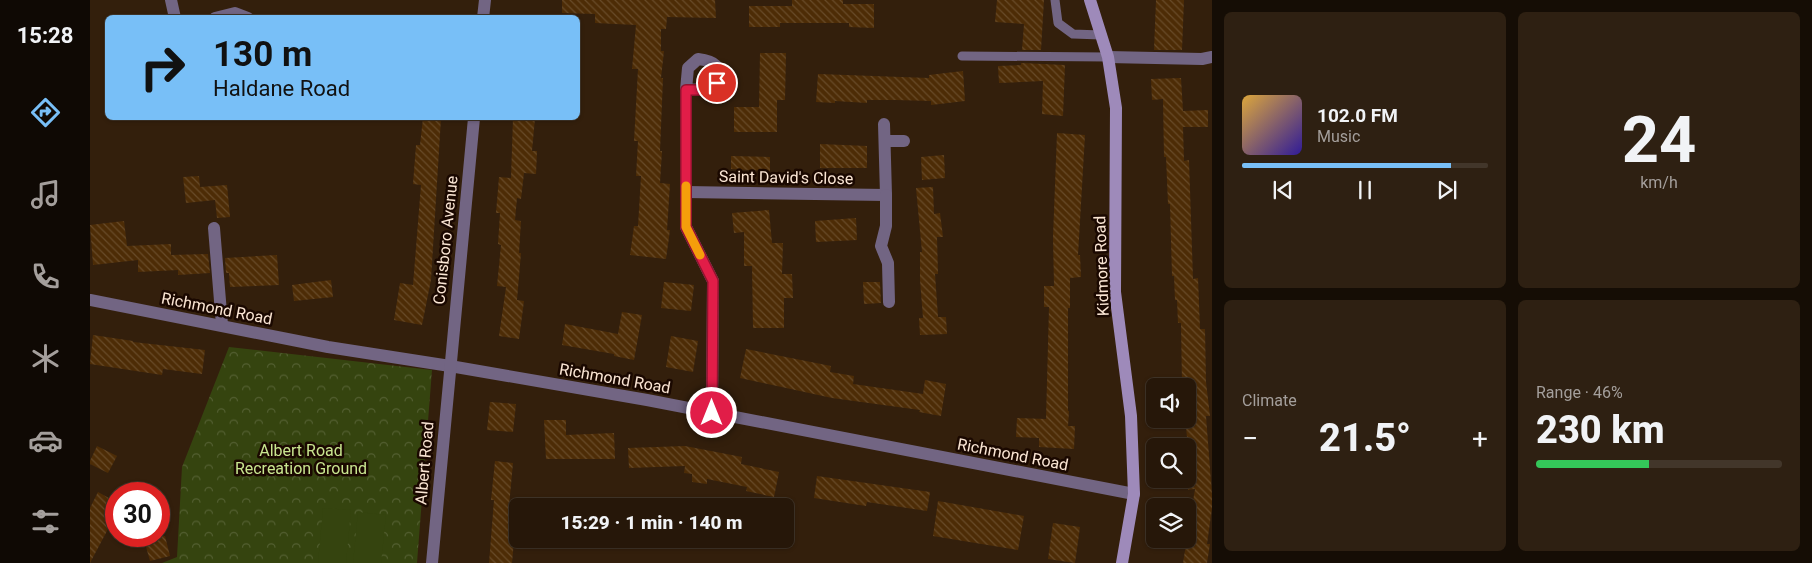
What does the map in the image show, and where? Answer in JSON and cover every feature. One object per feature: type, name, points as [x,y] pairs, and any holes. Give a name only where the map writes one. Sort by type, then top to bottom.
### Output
[{"type":"street","points":[[171,0],[174,15]]},
{"type":"street","points":[[483,15],[485,0]]},
{"type":"street","name":"Kidmore Road","points":[[1090,0],[1108,57],[1116,108],[1115,292],[1131,416],[1134,494],[1122,563]]},
{"type":"street","points":[[1108,57],[1202,59],[1212,57]]},
{"type":"street","points":[[686,90],[686,227],[713,281],[712,413]]},
{"type":"street","name":"Conisboro Avenue","points":[[450,366],[474,120]]},
{"type":"street","points":[[884,124],[886,226],[881,246],[888,263],[888,302]]},
{"type":"street","points":[[885,141],[904,141]]},
{"type":"street","name":"Saint David's Close","points":[[686,192],[886,195]]},
{"type":"street","points":[[214,228],[222,325]]},
{"type":"street","name":"Richmond Road","points":[[90,300],[328,346],[712,413],[1134,494]]},
{"type":"street","name":"Albert Road","points":[[432,563],[450,366]]},
{"type":"lane","points":[[1056,0],[1058,23],[1073,34],[1101,35]]},
{"type":"lane","points":[[962,56],[1108,57]]},
{"type":"green space","name":"Albert Road Recreation Ground","points":[[229,347],[432,370],[417,563],[162,563],[177,557],[182,467]]},
{"type":"green space","points":[[323,508],[351,510],[346,563],[318,563]]},
{"type":"green space","points":[[358,512],[386,515],[381,563],[353,563]]},
{"type":"building","points":[[562,0],[715,0],[716,18],[667,17],[666,29],[661,29],[661,51],[664,51],[661,78],[663,78],[660,183],[670,184],[667,230],[670,230],[666,259],[630,255],[634,226],[638,226],[641,176],[636,176],[638,141],[634,141],[638,69],[632,69],[636,25],[595,23],[595,14],[562,13]]},
{"type":"building","points":[[792,0],[843,0],[843,4],[874,4],[874,28],[849,27],[849,23],[780,23],[780,27],[749,27],[749,6],[792,6]]},
{"type":"building","points":[[997,0],[1044,0],[1041,50],[1022,50],[1024,24],[995,22]]},
{"type":"building","points":[[1156,0],[1184,0],[1182,50],[1154,50]]},
{"type":"building","points":[[760,53],[786,53],[785,100],[777,100],[777,132],[734,132],[734,107],[759,107]]},
{"type":"building","points":[[1021,63],[1065,65],[1063,116],[1042,114],[1043,81],[999,83],[998,66],[1021,65]]},
{"type":"building","points":[[963,71],[965,101],[931,105],[931,101],[896,100],[867,100],[867,103],[816,102],[818,74],[929,78],[929,75]]},
{"type":"building","points":[[1181,78],[1183,111],[1208,110],[1208,127],[1183,127],[1184,161],[1189,160],[1193,279],[1198,278],[1200,329],[1205,329],[1206,382],[1210,416],[1206,416],[1212,495],[1207,544],[1210,544],[1207,563],[1183,563],[1185,548],[1196,548],[1196,498],[1194,498],[1195,489],[1188,490],[1188,488],[1196,488],[1196,438],[1187,438],[1186,428],[1196,428],[1196,378],[1182,378],[1181,323],[1178,323],[1174,276],[1172,276],[1170,204],[1168,204],[1166,157],[1164,157],[1163,99],[1152,100],[1151,79]]},
{"type":"building","points":[[423,120],[441,120],[431,280],[422,325],[394,320],[400,283],[413,285],[421,185],[413,184],[416,145],[420,145]]},
{"type":"building","points":[[513,120],[535,120],[532,151],[537,151],[536,174],[524,173],[521,199],[517,198],[515,220],[521,221],[519,253],[521,253],[517,300],[524,301],[519,339],[499,336],[506,287],[497,286],[501,245],[498,244],[500,213],[496,213],[499,177],[511,178]]},
{"type":"building","points":[[1057,133],[1085,135],[1078,255],[1080,255],[1081,277],[1070,278],[1070,308],[1068,308],[1068,426],[1075,426],[1074,449],[1039,447],[1039,438],[1016,437],[1017,418],[1046,419],[1049,307],[1044,307],[1044,286],[1054,286],[1053,237]]},
{"type":"building","points":[[820,144],[867,146],[867,168],[820,168]]},
{"type":"building","points":[[944,155],[945,178],[922,180],[921,157]]},
{"type":"building","points":[[731,156],[770,157],[770,171],[731,169]]},
{"type":"building","points":[[199,176],[200,187],[227,185],[230,217],[217,218],[215,200],[186,203],[183,177]]},
{"type":"building","points":[[933,187],[934,214],[940,213],[943,237],[937,237],[938,274],[935,274],[938,317],[946,317],[947,334],[920,335],[919,318],[923,318],[920,280],[920,252],[922,252],[916,188]]},
{"type":"building","points":[[769,210],[772,243],[783,243],[782,274],[792,274],[793,298],[784,298],[784,328],[753,328],[752,266],[744,266],[744,232],[734,233],[732,213]]},
{"type":"building","points":[[856,218],[857,240],[816,242],[815,221]]},
{"type":"building","points":[[124,221],[127,246],[171,244],[171,255],[208,254],[210,273],[178,275],[178,270],[138,272],[138,260],[93,265],[90,225]]},
{"type":"building","points":[[277,255],[279,285],[230,287],[229,273],[226,273],[225,258]]},
{"type":"building","points":[[331,280],[333,297],[294,301],[292,285]]},
{"type":"building","points":[[664,282],[694,285],[691,311],[661,308]]},
{"type":"building","points":[[863,282],[880,282],[881,303],[864,304]]},
{"type":"building","points":[[622,312],[642,315],[634,360],[614,356],[614,354],[562,345],[565,324],[618,334]]},
{"type":"building","points":[[93,335],[133,342],[205,350],[202,374],[163,369],[162,375],[90,364]]},
{"type":"building","points":[[671,336],[698,341],[693,372],[666,367]]},
{"type":"building","points":[[746,349],[831,366],[830,372],[854,376],[853,384],[923,394],[925,380],[946,384],[941,416],[919,412],[920,410],[832,398],[740,378]]},
{"type":"building","points":[[490,402],[516,404],[513,432],[487,430]]},
{"type":"building","points":[[544,420],[566,420],[566,435],[614,433],[615,459],[546,459]]},
{"type":"building","points":[[97,446],[117,456],[108,473],[90,464]]},
{"type":"building","points":[[685,446],[742,457],[741,464],[779,472],[774,497],[746,491],[747,487],[707,479],[707,484],[692,482],[692,474],[684,473],[685,466],[629,468],[628,448]]},
{"type":"building","points":[[495,461],[513,463],[508,517],[509,548],[513,548],[512,563],[489,563],[494,500],[491,500]]},
{"type":"building","points":[[817,476],[930,492],[927,511],[867,502],[866,506],[814,498]]},
{"type":"building","points":[[98,492],[105,496],[105,535],[90,563],[90,508]]},
{"type":"building","points":[[938,501],[1024,516],[1018,550],[933,536]]},
{"type":"building","points":[[1053,523],[1080,527],[1075,563],[1048,559]]},
{"type":"building","points":[[146,547],[168,547],[170,556],[150,561]]},
{"type":"slow traffic","points":[[686,186],[686,227],[700,255]]},
{"type":"route","points":[[712,413],[713,281],[686,227],[686,90],[705,90],[717,83]]}]
